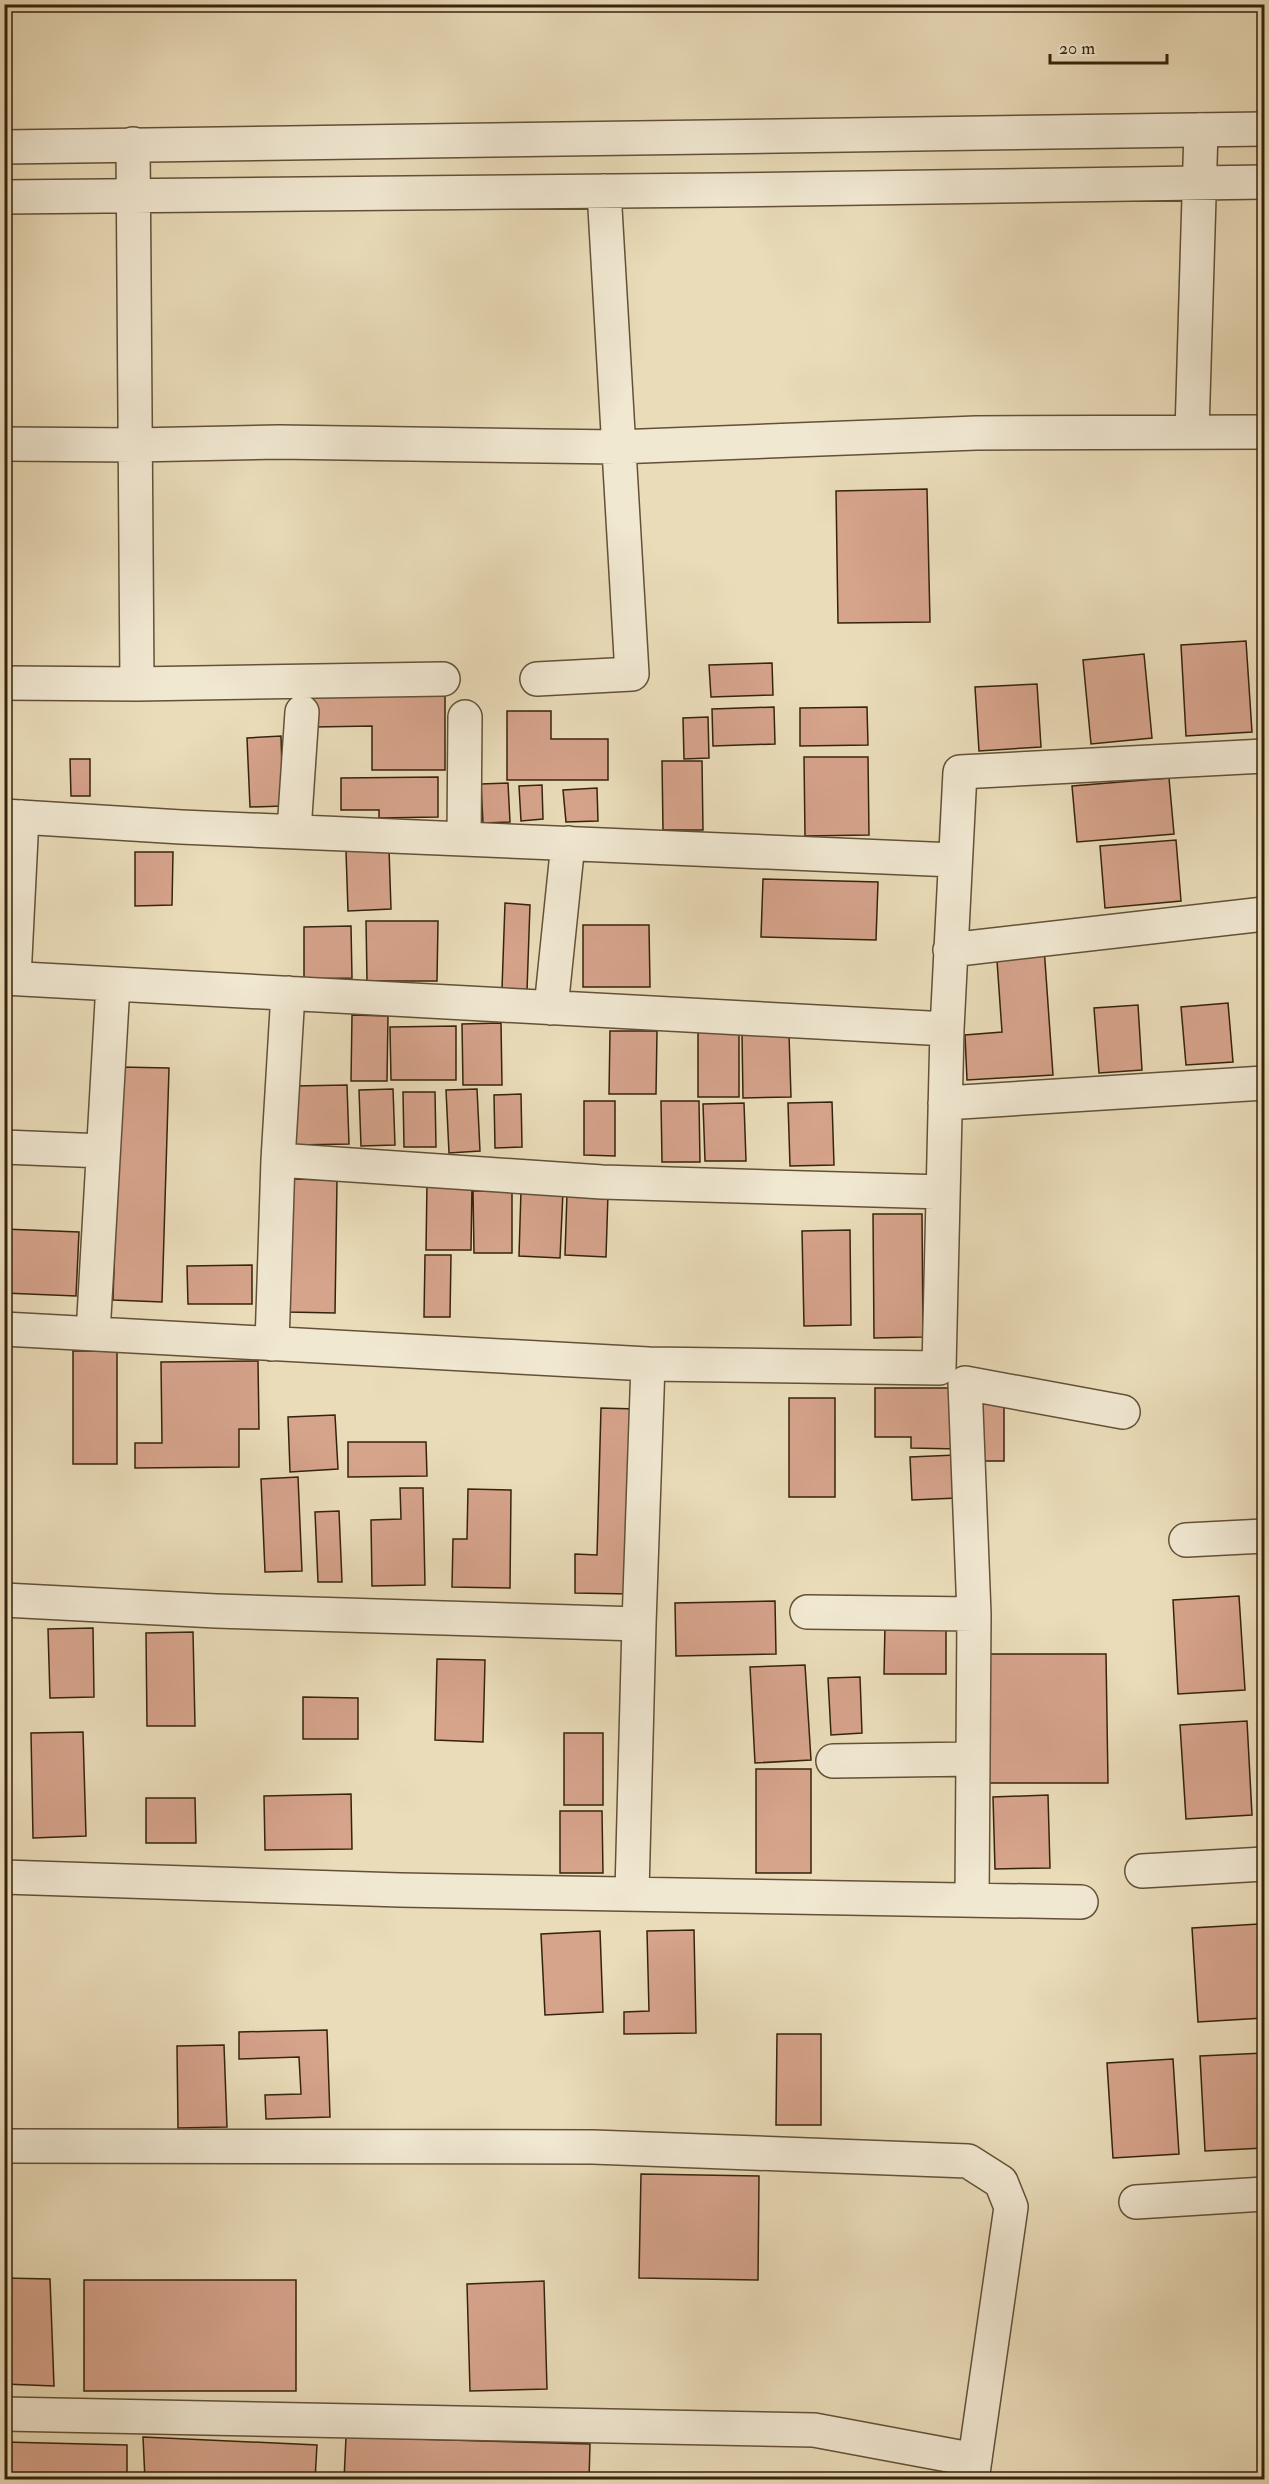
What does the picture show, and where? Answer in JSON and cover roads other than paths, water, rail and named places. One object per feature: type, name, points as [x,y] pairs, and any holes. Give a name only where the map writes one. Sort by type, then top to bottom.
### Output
[{"type":"street","points":[[4,147],[1264,129]]},
{"type":"street","points":[[1192,432],[1201,130]]},
{"type":"street","points":[[133,144],[137,684]]},
{"type":"street","points":[[4,197],[1264,182]]},
{"type":"street","points":[[537,679],[632,674],[617,447],[604,191]]},
{"type":"street","points":[[4,444],[135,445],[279,442],[617,447],[976,433],[1264,432]]},
{"type":"street","points":[[4,683],[137,684],[443,680]]},
{"type":"street","points":[[294,831],[302,712]]},
{"type":"street","points":[[464,837],[465,717]]},
{"type":"street","points":[[972,1900],[974,1614],[952,1376],[943,1192],[950,950],[960,772],[1264,756]]},
{"type":"street","points":[[947,1029],[10,978],[13,817],[954,860]]},
{"type":"street","points":[[551,1008],[568,843]]},
{"type":"street","points":[[950,950],[1264,914]]},
{"type":"street","points":[[93,1334],[113,984]]},
{"type":"street","points":[[272,1344],[278,1160],[288,993]]},
{"type":"street","points":[[945,1103],[1264,1083]]},
{"type":"street","points":[[4,1147],[104,1151]]},
{"type":"street","points":[[278,1160],[602,1182],[943,1192]]},
{"type":"street","points":[[4,1329],[648,1364],[952,1376],[1123,1412]]},
{"type":"street","points":[[632,1892],[648,1364]]},
{"type":"street","points":[[1186,1540],[1264,1536]]},
{"type":"street","points":[[4,1600],[216,1611],[639,1624]]},
{"type":"street","points":[[807,1612],[974,1614]]},
{"type":"street","points":[[833,1761],[973,1759]]},
{"type":"street","points":[[1142,1871],[1264,1864]]},
{"type":"street","points":[[4,1877],[400,1890],[632,1892],[1081,1902]]},
{"type":"street","points":[[4,2146],[593,2147],[968,2162],[1001,2182],[1011,2207],[974,2470],[814,2430],[4,2414]]},
{"type":"street","points":[[1136,2202],[1264,2194]]}]
